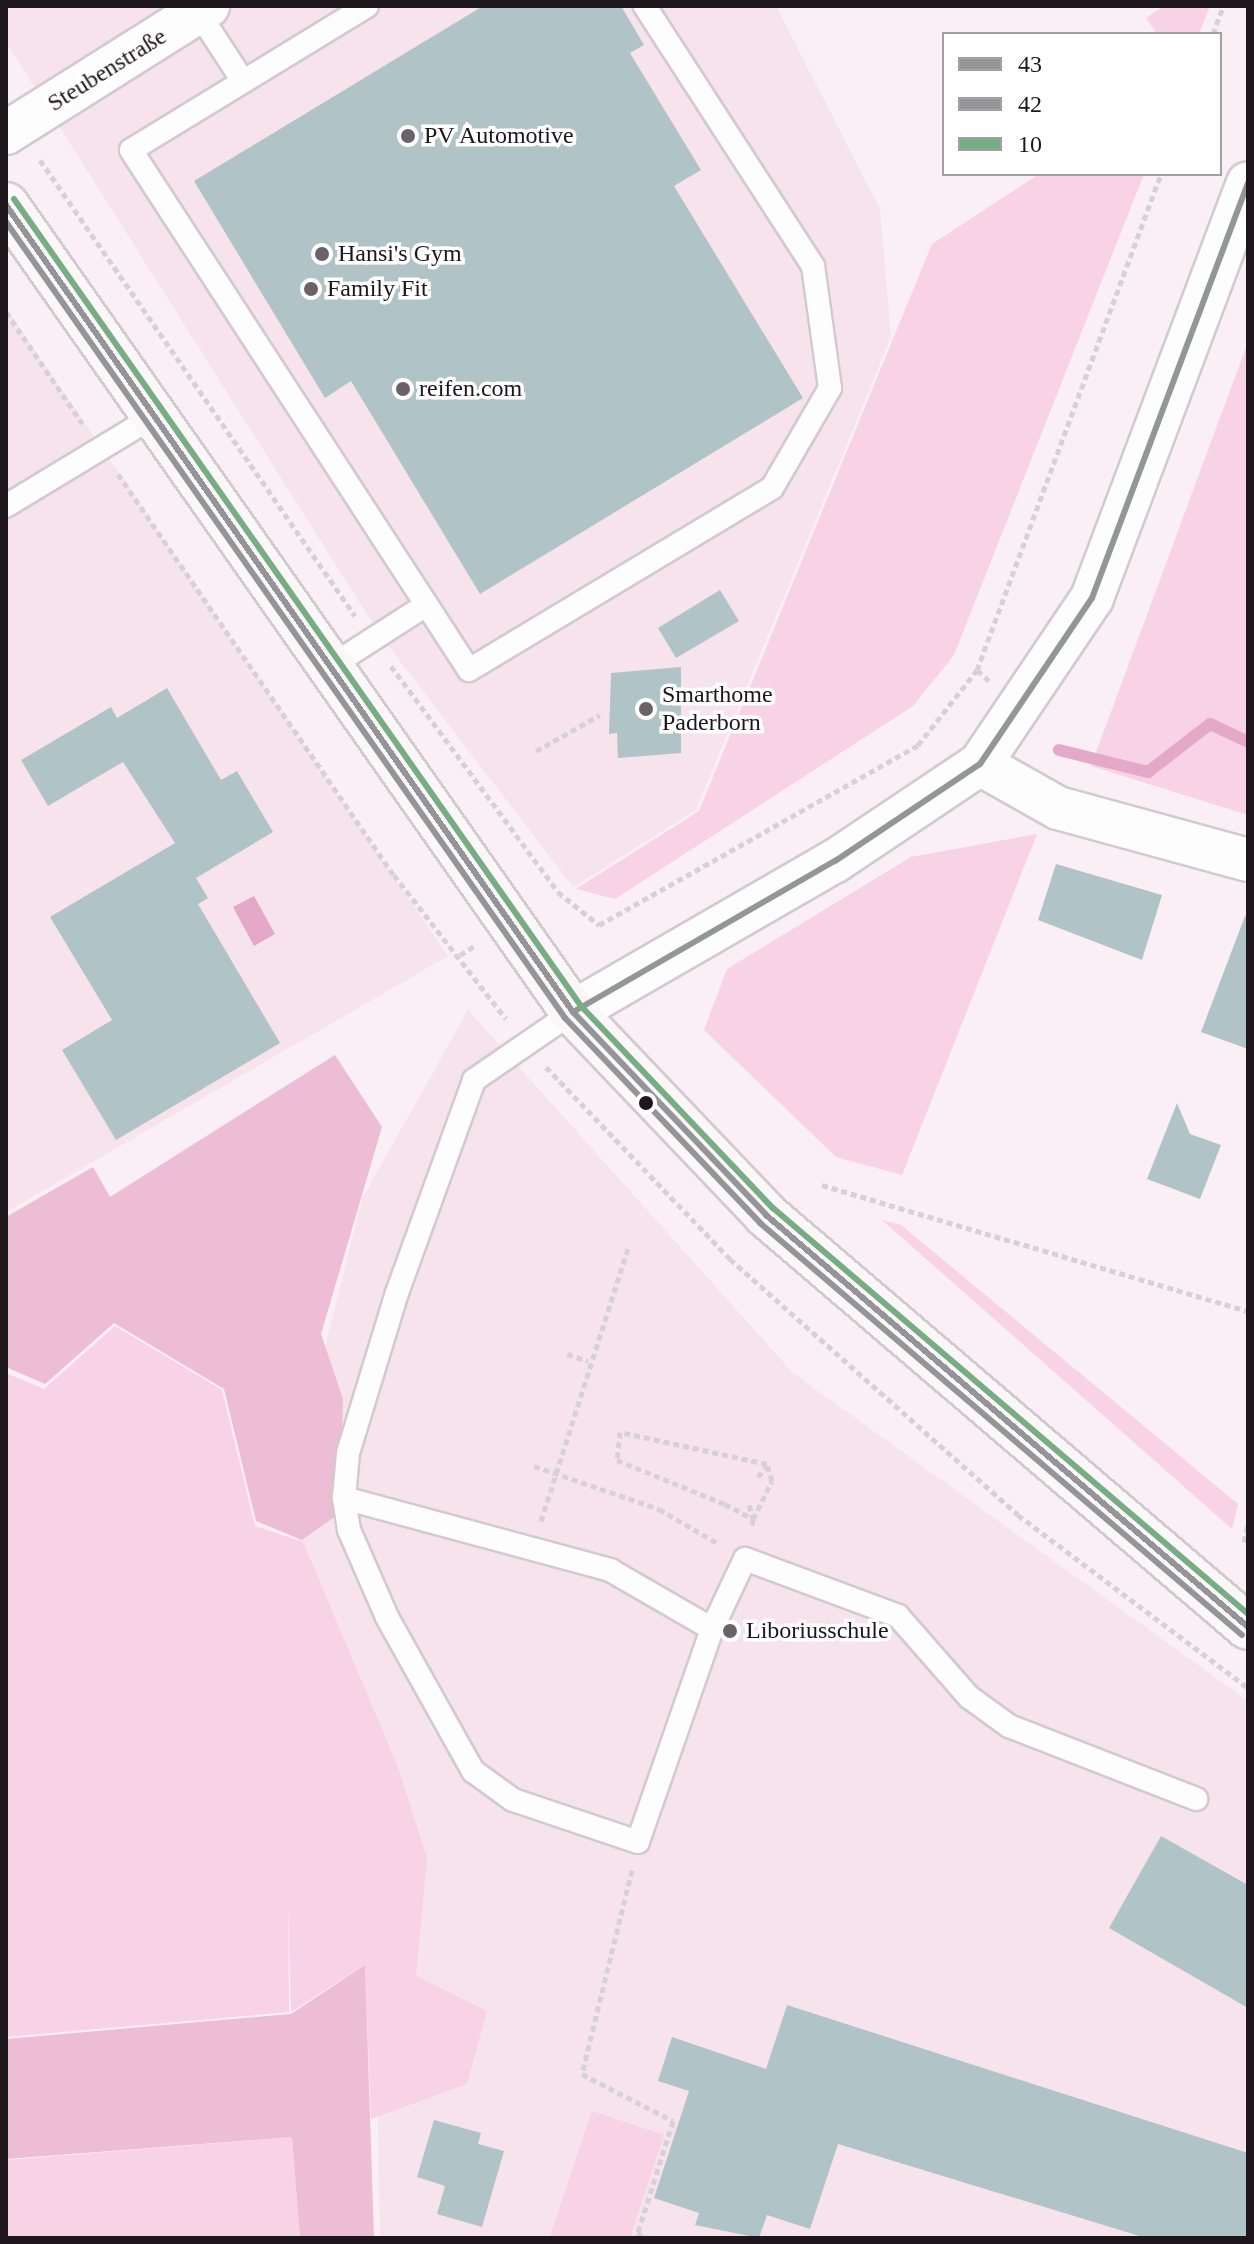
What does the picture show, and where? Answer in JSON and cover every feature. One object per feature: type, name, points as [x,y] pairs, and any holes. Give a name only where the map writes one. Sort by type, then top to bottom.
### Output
[{"type":"street","name":"Steubenstraße","points":[[11,130],[203,9]]},
{"type":"street","points":[[573,1012],[835,861],[980,764],[1021,712],[1092,598],[1248,183]]},
{"type":"street","points":[[6,205],[328,668],[573,1012],[766,1215],[1248,1627]]},
{"type":"street","points":[[980,764],[1058,808],[1248,860]]},
{"type":"lane","points":[[367,6],[131,150],[469,670],[772,488],[830,388],[813,266],[645,6]]},
{"type":"lane","points":[[203,9],[243,81]]},
{"type":"lane","points":[[6,506],[153,417]]},
{"type":"lane","points":[[328,668],[426,605]]},
{"type":"lane","points":[[573,1012],[523,1043],[474,1080],[397,1293],[348,1453],[344,1498],[349,1530],[387,1617],[473,1771],[513,1800],[638,1842],[712,1629],[745,1559],[898,1616],[969,1697],[1009,1726],[1196,1799]]},
{"type":"lane","points":[[344,1498],[610,1570],[712,1629]]},
{"type":"path","points":[[1214,32],[1223,6]]},
{"type":"path","points":[[11,130],[373,641],[558,892],[599,925],[918,745],[977,670],[1160,176]]},
{"type":"path","points":[[6,312],[394,875],[523,1043],[753,1280],[1018,1515],[1248,1688]]},
{"type":"path","points":[[977,670],[1021,712]]},
{"type":"path","points":[[536,751],[600,715]]},
{"type":"path","points":[[822,1185],[1248,1311]]},
{"type":"path","points":[[533,1549],[588,1361],[628,1248]]},
{"type":"path","points":[[567,1354],[588,1361]]},
{"type":"path","points":[[753,1519],[617,1460],[613,1446],[620,1432],[767,1464]]},
{"type":"path","points":[[534,1466],[659,1509],[745,1559],[753,1519],[772,1481],[767,1464]]},
{"type":"path","points":[[758,1477],[767,1464]]},
{"type":"path","points":[[749,1505],[753,1519]]},
{"type":"path","points":[[1244,1542],[1248,1525]]},
{"type":"path","points":[[638,1842],[582,2074],[673,2121],[636,2236],[650,2238]]},
{"type":"shaded area","points":[[6,6],[776,6],[880,209],[891,337],[696,810],[573,887],[380,635],[6,42]]},
{"type":"shaded area","points":[[1164,6],[1210,6],[1200,32],[1156,32],[1146,18]]},
{"type":"shaded area","points":[[1036,176],[1143,176],[954,655],[913,706],[615,899],[576,889],[699,811],[932,244]]},
{"type":"shaded area","points":[[6,308],[448,956],[6,1212]]},
{"type":"shaded area","points":[[1248,342],[1248,815],[1091,766]]},
{"type":"shaded area","points":[[1037,834],[902,1175],[836,1157],[704,1030],[727,969],[911,857]]},
{"type":"shaded area","points":[[254,896],[275,934],[254,946],[233,907]]},
{"type":"shaded area","name":"Liboriusschule","points":[[468,1010],[793,1373],[1248,1701],[1248,2238],[380,2238],[372,1816],[296,1575],[303,1436],[362,1199]]},
{"type":"shaded area","points":[[335,1055],[382,1127],[321,1334],[343,1399],[340,1513],[302,1540],[256,1521],[224,1389],[114,1323],[45,1384],[6,1367],[6,1217],[93,1167],[110,1197]]},
{"type":"shaded area","points":[[882,1220],[901,1225],[1238,1504],[1232,1529]]},
{"type":"shaded area","points":[[115,1326],[222,1390],[255,1526],[303,1542],[398,1767],[427,1858],[416,1976],[487,2011],[467,2084],[371,2119],[365,1965],[291,2012],[288,1902],[289,2012],[6,2037],[6,1373],[44,1389]]},
{"type":"shaded area","points":[[365,1965],[374,2238],[300,2238],[292,2137],[6,2159],[6,2039],[291,2014]]},
{"type":"shaded area","points":[[592,2111],[664,2135],[630,2238],[550,2237]]},
{"type":"shaded area","points":[[292,2137],[300,2238],[6,2238],[6,2160]]},
{"type":"building","points":[[483,6],[621,6],[644,45],[630,53],[701,170],[674,186],[803,398],[480,594],[351,381],[325,398],[194,181]]},
{"type":"building","points":[[720,590],[739,621],[676,658],[658,628]]},
{"type":"building","name":"Smarthome Paderborn","points":[[681,667],[681,753],[618,758],[617,733],[609,734],[611,673]]},
{"type":"building","points":[[167,688],[221,780],[237,771],[273,832],[196,878],[208,898],[198,904],[280,1043],[116,1140],[62,1050],[112,1020],[50,917],[175,843],[123,762],[48,806],[21,760],[111,707],[117,718]]},
{"type":"building","points":[[1056,864],[1162,895],[1142,960],[1038,920]]},
{"type":"building","points":[[1245,916],[1248,917],[1248,1049],[1201,1032]]},
{"type":"building","points":[[1177,1103],[1190,1134],[1221,1145],[1200,1199],[1147,1179]]},
{"type":"building","points":[[1161,1836],[1248,1885],[1248,2008],[1109,1928]]},
{"type":"building","points":[[787,2005],[1248,2153],[1248,2238],[1146,2238],[838,2144],[810,2229],[767,2215],[759,2238],[695,2225],[699,2213],[654,2198],[689,2091],[658,2081],[672,2037],[766,2069]]},
{"type":"building","points":[[434,2120],[481,2133],[478,2144],[504,2151],[482,2227],[437,2214],[445,2186],[417,2177]]},
{"type":"waterway","points":[[1059,750],[1148,772],[1210,724],[1248,742]]},
{"type":"transit line","name":"43","points":[[573,1012],[835,861],[980,764],[1092,598],[1248,183]]},
{"type":"transit line","name":"10","points":[[14,199],[581,1006],[773,1208],[1248,1614]]},
{"type":"transit line","name":"43","points":[[6,205],[573,1012],[766,1215],[1248,1627]]},
{"type":"transit line","name":"42","points":[[6,222],[565,1018],[760,1223],[1242,1635]]},
{"type":"place","name":"PV Automotive","points":[[408,136]]},
{"type":"place","name":"Hansi's Gym","points":[[322,254]]},
{"type":"place","name":"Family Fit","points":[[311,289]]},
{"type":"place","name":"reifen.com","points":[[403,389]]},
{"type":"place","name":"Smarthome Paderborn","points":[[646,709]]},
{"type":"place","name":"Liboriusschule","points":[[730,1631]]}]
